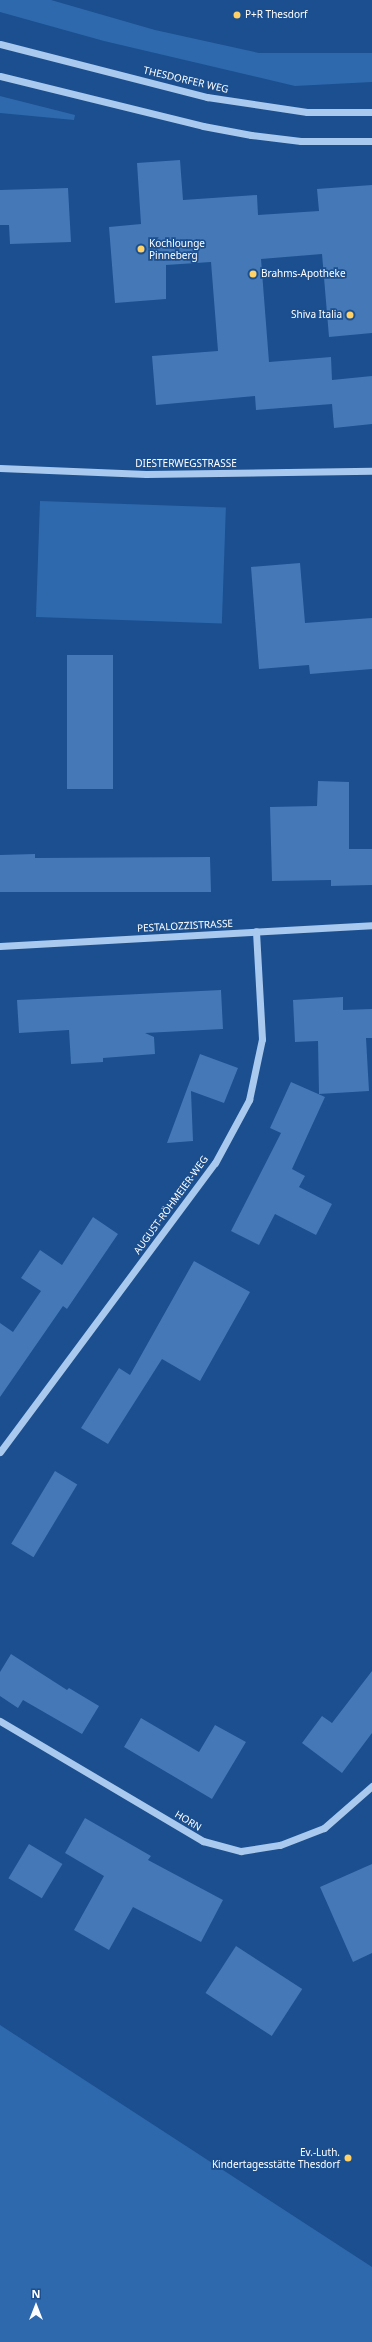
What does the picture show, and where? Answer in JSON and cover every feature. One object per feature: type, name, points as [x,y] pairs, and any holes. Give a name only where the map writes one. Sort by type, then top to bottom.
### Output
[{"type":"street","name":"THESDORFER WEG","points":[[0,44],[207,97],[308,112],[372,112]]},
{"type":"street","points":[[0,76],[196,124],[251,135],[300,141],[372,141]]},
{"type":"street","name":"DIESTERWEGSTRASSE","points":[[0,468],[146,474],[372,471]]},
{"type":"street","name":"PESTALOZZISTRASSE","points":[[0,946],[372,925]]},
{"type":"street","name":"AUGUST-RÖHMEIER-WEG","points":[[0,1452],[215,1163],[249,1100],[262,1039],[256,931]]},
{"type":"street","name":"HORN","points":[[0,1720],[203,1841],[241,1851],[280,1845],[324,1828],[372,1786]]},
{"type":"shaded area","points":[[0,0],[51,0],[155,30],[259,53],[372,53],[372,82],[295,86],[104,41],[0,12]]},
{"type":"shaded area","points":[[0,96],[75,115],[74,120],[0,113]]},
{"type":"shaded area","points":[[40,501],[226,507],[222,623],[36,617]]},
{"type":"shaded area","points":[[0,2025],[372,2267],[372,2342],[0,2342]]},
{"type":"building","points":[[180,160],[183,200],[257,195],[258,215],[319,211],[317,189],[372,185],[372,333],[329,337],[322,254],[261,259],[269,362],[331,357],[332,380],[372,376],[372,424],[334,428],[332,404],[256,410],[255,396],[156,405],[152,356],[218,351],[211,262],[166,265],[166,299],[115,303],[109,227],[141,224],[137,163]]},
{"type":"building","points":[[68,188],[71,242],[10,244],[9,225],[0,225],[0,190]]},
{"type":"building","points":[[300,563],[305,623],[372,618],[372,669],[310,674],[309,665],[259,669],[251,567]]},
{"type":"building","points":[[67,655],[113,655],[113,789],[67,789]]},
{"type":"building","points":[[318,781],[349,782],[349,849],[372,849],[372,885],[331,886],[331,880],[272,881],[270,807],[317,806]]},
{"type":"building","points":[[35,854],[35,858],[210,857],[211,892],[0,892],[0,855]]},
{"type":"building","points":[[221,990],[223,1029],[145,1033],[154,1037],[155,1054],[103,1058],[103,1062],[71,1064],[69,1030],[19,1033],[17,1000]]},
{"type":"building","points":[[343,997],[343,1010],[372,1009],[372,1038],[366,1038],[369,1091],[319,1094],[318,1041],[295,1042],[293,1000]]},
{"type":"building","points":[[200,1054],[238,1068],[224,1103],[191,1091],[193,1141],[167,1143]]},
{"type":"building","points":[[291,1082],[325,1097],[292,1169],[305,1176],[299,1187],[332,1204],[316,1235],[275,1214],[259,1245],[231,1231],[281,1133],[270,1128]]},
{"type":"building","points":[[93,1217],[118,1234],[67,1309],[63,1306],[0,1397],[0,1323],[13,1332],[41,1291],[21,1278],[40,1250],[62,1265]]},
{"type":"building","points":[[194,1261],[250,1292],[200,1381],[162,1359],[108,1444],[81,1428],[119,1368],[130,1375]]},
{"type":"building","points":[[55,1471],[77,1484],[34,1557],[11,1544]]},
{"type":"building","points":[[11,1654],[67,1690],[69,1688],[99,1706],[82,1734],[23,1700],[18,1708],[0,1696],[0,1672]]},
{"type":"building","points":[[372,1671],[372,1733],[342,1773],[302,1743],[322,1716],[332,1723]]},
{"type":"building","points":[[141,1718],[199,1752],[215,1725],[246,1742],[212,1799],[124,1747]]},
{"type":"building","points":[[85,1818],[151,1856],[148,1860],[223,1900],[201,1942],[133,1907],[109,1950],[74,1930],[104,1876],[65,1853]]},
{"type":"building","points":[[29,1844],[62,1864],[42,1898],[8,1878]]},
{"type":"building","points":[[372,1864],[372,1953],[353,1962],[320,1887]]},
{"type":"building","points":[[236,1946],[302,1989],[272,2036],[206,1993]]},
{"type":"place","name":"P+R Thesdorf","points":[[237,15]]},
{"type":"place","name":"Kochlounge Pinneberg","points":[[141,249]]},
{"type":"place","name":"Brahms-Apotheke","points":[[253,274]]},
{"type":"place","name":"Shiva Italia","points":[[350,315]]},
{"type":"place","name":"Ev.-Luth. Kindertagesstätte Thesdorf","points":[[348,2158]]}]
